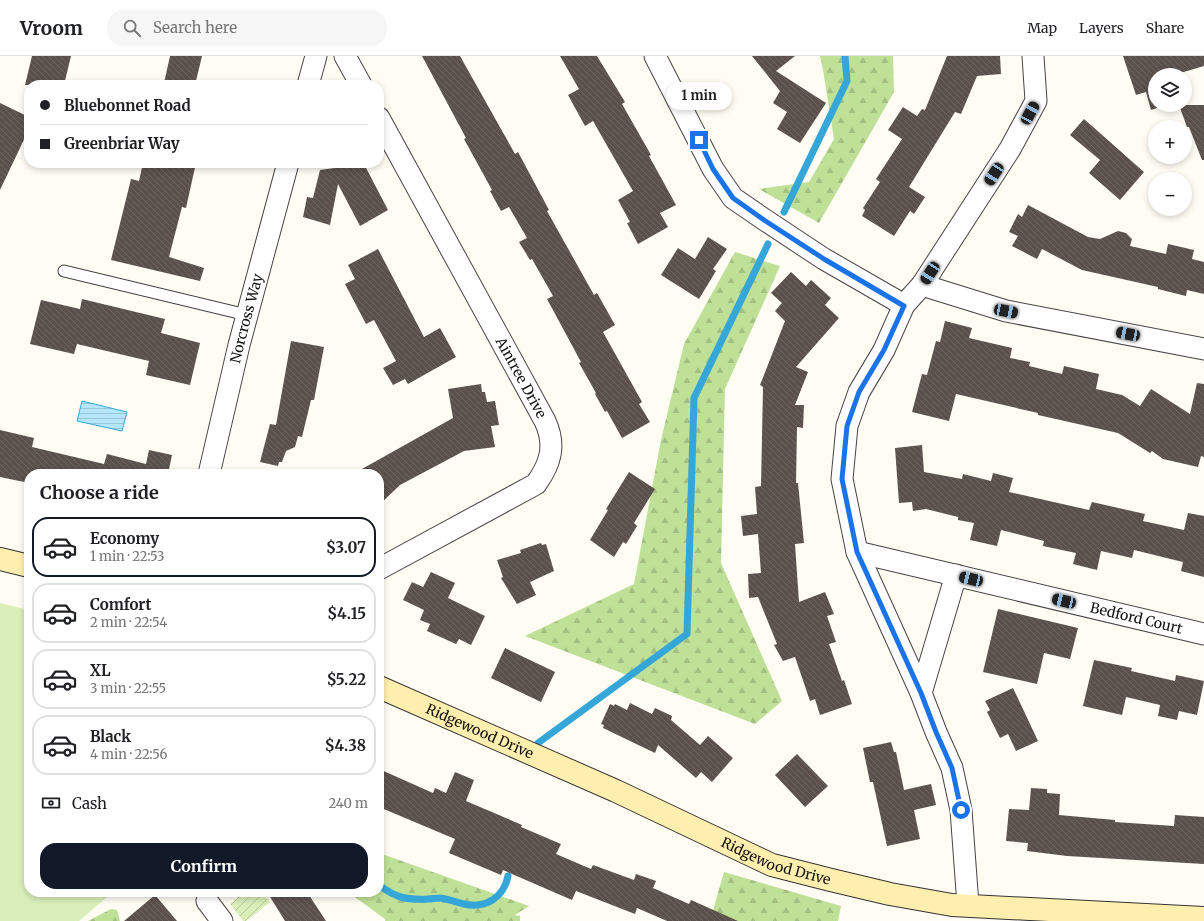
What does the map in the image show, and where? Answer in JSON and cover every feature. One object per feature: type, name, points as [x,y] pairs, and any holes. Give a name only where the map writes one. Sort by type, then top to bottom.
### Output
[{"type":"main road","points":[[0,559],[24,565]]},
{"type":"main road","name":"Ridgewood Drive","points":[[384,689],[616,791],[772,865],[890,894],[952,905],[1204,918]]},
{"type":"street","points":[[309,80],[316,56]]},
{"type":"street","points":[[345,56],[358,80]]},
{"type":"street","points":[[655,56],[713,169],[733,198],[824,259],[904,306]]},
{"type":"street","points":[[968,905],[961,810],[952,768],[921,693],[857,552],[842,479],[847,426],[859,392],[884,350],[904,306],[922,285],[1010,149],[1036,101],[1032,56]]},
{"type":"street","name":"Aintree Drive","points":[[384,127],[545,421],[551,442],[550,458],[545,472],[536,484],[384,566]]},
{"type":"street","name":"Norcross Way","points":[[210,469],[247,315],[287,168]]},
{"type":"street","points":[[922,285],[1006,311],[1204,349]]},
{"type":"street","name":"Bedford Court","points":[[857,552],[1204,634]]},
{"type":"street","points":[[921,693],[956,576]]},
{"type":"street","points":[[207,901],[222,921]]},
{"type":"lane","points":[[64,271],[247,315]]},
{"type":"green space","points":[[820,56],[893,56],[894,92],[819,223],[759,189],[809,182],[834,139]]},
{"type":"green space","points":[[735,252],[780,266],[725,389],[721,563],[782,701],[755,724],[525,636],[634,584],[661,440],[684,344]]},
{"type":"green space","points":[[0,603],[24,609],[24,897],[107,897],[79,921],[0,921]]},
{"type":"green space","points":[[384,855],[529,906],[515,915],[520,916],[520,921],[385,921],[385,919],[355,897],[384,897]]},
{"type":"green space","points":[[724,872],[841,906],[838,921],[710,921]]},
{"type":"green space","points":[[238,897],[266,897],[270,902],[246,921],[243,921],[230,904]]},
{"type":"green space","points":[[111,909],[117,910],[120,921],[88,921]]},
{"type":"water","points":[[82,401],[127,412],[122,431],[77,421]]},
{"type":"building","points":[[32,56],[71,56],[65,80],[26,80]]},
{"type":"building","points":[[170,56],[202,56],[196,80],[165,80]]},
{"type":"building","points":[[422,56],[460,56],[515,154],[518,152],[549,210],[547,211],[594,295],[597,293],[615,325],[603,332],[642,402],[639,404],[650,422],[622,438],[607,411],[605,412],[579,363],[581,362],[547,299],[553,296],[532,259],[530,260],[519,242],[527,238],[509,207],[501,211],[490,191],[492,190],[464,139],[466,138]]},
{"type":"building","points":[[560,56],[597,56],[625,102],[622,104],[651,155],[649,156],[676,205],[660,213],[668,227],[638,244],[627,223],[630,222],[618,200],[633,191],[593,121],[585,126],[568,95],[579,89]]},
{"type":"building","points":[[752,56],[795,56],[776,71],[826,103],[800,143],[777,129],[787,112],[773,103],[780,91]]},
{"type":"building","points":[[947,56],[1000,56],[1001,74],[977,76],[961,114],[955,112],[909,187],[925,197],[914,214],[910,211],[894,236],[862,216],[865,210],[863,208],[880,182],[876,179],[902,139],[888,130],[903,107],[917,116],[922,109],[925,110]]},
{"type":"building","points":[[1123,56],[1204,56],[1204,66],[1192,70],[1192,68],[1148,68],[1148,99],[1146,92],[1136,95]]},
{"type":"building","points":[[0,103],[24,115],[24,140],[0,190]]},
{"type":"building","points":[[1192,105],[1204,105],[1204,160],[1202,160],[1192,135],[1192,120],[1184,120],[1182,112],[1192,112]]},
{"type":"building","points":[[1084,119],[1144,172],[1120,200],[1089,173],[1100,160],[1070,135]]},
{"type":"building","points":[[142,168],[195,168],[186,208],[182,207],[169,257],[204,268],[200,281],[111,260],[131,179],[139,181]]},
{"type":"building","points":[[335,168],[366,168],[388,210],[360,226],[338,184],[330,225],[303,217],[307,197],[313,198],[320,170]]},
{"type":"building","points":[[1028,205],[1088,237],[1100,239],[1118,231],[1126,233],[1132,239],[1130,246],[1166,254],[1168,244],[1194,250],[1192,259],[1204,262],[1204,294],[1187,290],[1186,296],[1158,289],[1158,287],[1082,270],[1042,249],[1037,259],[1012,246],[1018,236],[1009,232],[1018,214],[1022,217]]},
{"type":"building","points":[[708,237],[727,249],[713,269],[716,271],[699,299],[661,275],[678,248],[695,259]]},
{"type":"building","points":[[378,249],[424,337],[440,328],[456,357],[408,384],[405,379],[393,385],[383,368],[396,361],[374,320],[366,324],[345,284],[355,279],[348,265]]},
{"type":"building","points":[[791,272],[806,286],[811,280],[831,298],[825,305],[839,318],[796,367],[808,372],[795,405],[804,405],[803,428],[797,427],[796,483],[798,483],[804,543],[795,544],[799,602],[825,592],[834,614],[827,616],[836,642],[829,644],[852,704],[820,715],[815,699],[810,701],[795,657],[783,661],[774,645],[777,644],[758,597],[749,598],[748,574],[761,573],[758,534],[743,536],[741,516],[757,514],[755,487],[761,486],[763,387],[760,385],[785,321],[775,311],[782,303],[771,293]]},
{"type":"building","points":[[82,299],[165,319],[161,333],[200,343],[190,385],[146,375],[149,361],[77,344],[74,354],[30,344],[41,300],[80,309]]},
{"type":"building","points":[[945,321],[972,328],[969,338],[1012,348],[1010,358],[1030,362],[1029,366],[1062,374],[1064,366],[1099,374],[1096,389],[1122,395],[1140,406],[1151,389],[1190,414],[1197,383],[1204,384],[1204,457],[1201,456],[1198,467],[1163,459],[1152,451],[1150,453],[1118,433],[1038,415],[1038,413],[956,394],[949,421],[912,412],[922,374],[927,375],[936,341],[940,342]]},
{"type":"building","points":[[291,341],[324,347],[314,400],[311,400],[302,437],[298,436],[295,447],[286,451],[282,462],[279,462],[278,466],[260,462],[270,424],[276,425]]},
{"type":"building","points":[[481,384],[482,392],[485,392],[487,402],[495,401],[499,425],[491,426],[495,447],[464,451],[400,485],[384,500],[384,469],[362,469],[453,418],[448,389]]},
{"type":"building","points":[[0,430],[34,438],[32,447],[104,464],[107,454],[146,464],[149,450],[172,455],[169,469],[24,469],[24,482],[0,477]]},
{"type":"building","points":[[922,445],[924,472],[962,479],[963,474],[991,481],[993,473],[1013,478],[1009,492],[1089,510],[1092,502],[1145,514],[1143,521],[1184,530],[1188,513],[1204,516],[1204,577],[1181,571],[1183,562],[1134,550],[1132,558],[1101,551],[1097,570],[1073,564],[1076,553],[1043,546],[1044,541],[1001,530],[997,546],[970,540],[974,523],[958,520],[958,517],[926,509],[913,511],[912,502],[899,503],[895,448]]},
{"type":"building","points":[[629,472],[655,489],[634,523],[637,526],[626,544],[623,542],[614,557],[590,540],[608,510],[606,509]]},
{"type":"building","points":[[541,543],[542,545],[546,544],[554,571],[530,582],[536,595],[517,604],[501,578],[503,577],[497,560],[521,553],[520,550]]},
{"type":"building","points":[[431,572],[455,583],[448,598],[485,616],[471,645],[459,639],[456,644],[427,631],[430,624],[420,620],[424,610],[403,600],[412,582],[423,587]]},
{"type":"building","points":[[998,609],[1078,628],[1070,659],[1044,653],[1037,684],[983,672]]},
{"type":"building","points":[[505,648],[555,672],[541,702],[491,678]]},
{"type":"building","points":[[1094,660],[1132,668],[1131,671],[1175,681],[1176,675],[1204,681],[1197,715],[1179,711],[1177,720],[1158,716],[1160,705],[1126,697],[1122,715],[1083,706]]},
{"type":"building","points":[[1013,688],[1038,741],[1016,751],[1008,734],[1000,738],[987,712],[990,710],[985,701]]},
{"type":"building","points":[[630,703],[652,714],[655,708],[672,716],[671,720],[700,745],[708,736],[733,758],[712,782],[701,772],[696,778],[658,745],[655,753],[603,728],[604,725],[601,724],[610,704],[614,706],[615,704],[627,710]]},
{"type":"building","points":[[891,742],[894,752],[896,752],[904,790],[931,784],[936,805],[914,810],[920,839],[887,846],[873,782],[870,782],[863,748]]},
{"type":"building","points":[[797,754],[828,786],[805,807],[775,775]]},
{"type":"building","points":[[384,771],[433,793],[435,788],[446,793],[455,772],[474,780],[466,801],[522,825],[521,827],[561,844],[556,854],[591,869],[593,865],[634,880],[636,874],[656,881],[653,888],[689,904],[691,900],[738,921],[667,921],[637,908],[635,914],[576,891],[572,900],[503,870],[501,875],[449,853],[455,839],[384,809]]},
{"type":"building","points":[[1031,788],[1047,789],[1047,793],[1060,794],[1059,815],[1115,820],[1115,822],[1174,826],[1175,815],[1204,817],[1204,864],[1067,856],[1027,851],[1028,843],[1006,841],[1009,809],[1029,810]]},
{"type":"building","points":[[153,897],[157,897],[177,921],[124,921]]},
{"type":"building","points":[[270,897],[310,897],[326,921],[285,921]]},
{"type":"waterway","points":[[784,212],[847,81],[845,56]]},
{"type":"waterway","points":[[537,748],[538,743],[687,634],[694,398],[768,244]]},
{"type":"waterway","points":[[384,888],[391,893],[407,898],[440,898],[464,904],[480,905],[493,900],[503,890],[508,876]]},
{"type":"route","points":[[699,140],[713,169],[733,198],[824,259],[904,306],[884,350],[859,392],[847,426],[842,479],[857,552],[921,693],[952,768],[961,810]]}]
